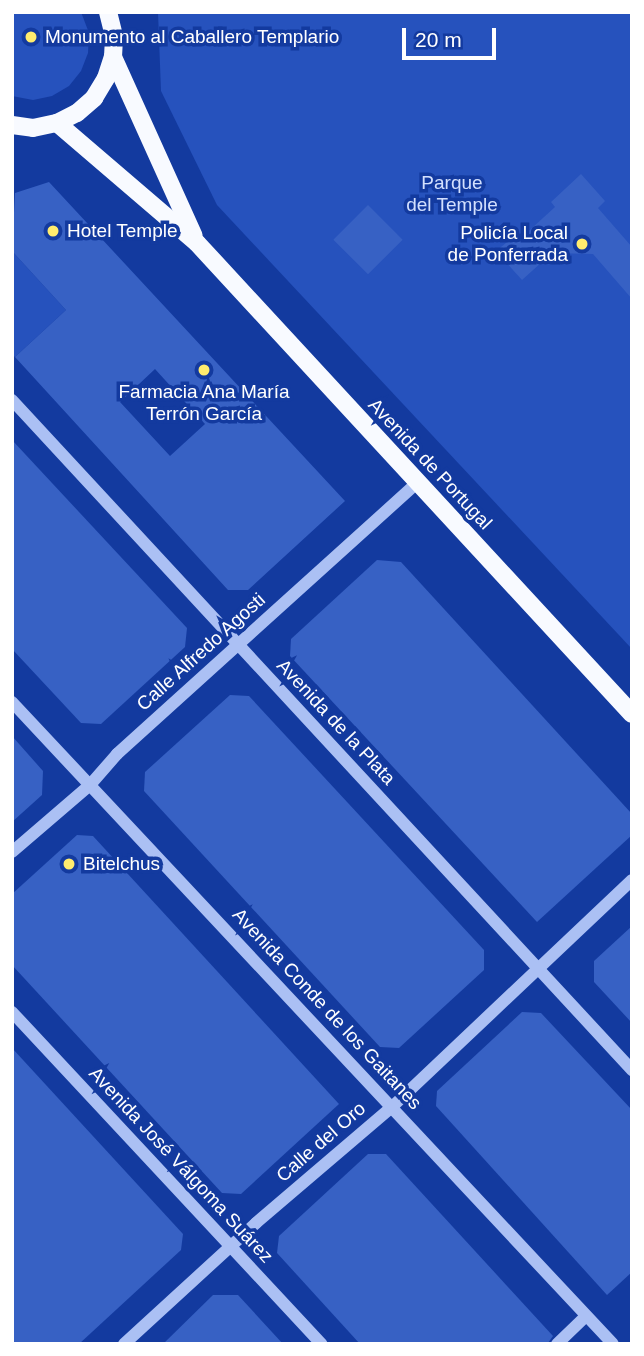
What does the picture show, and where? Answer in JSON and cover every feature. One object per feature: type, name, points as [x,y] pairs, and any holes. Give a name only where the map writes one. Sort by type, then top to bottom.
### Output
[{"type":"main road","points":[[12,125],[33,128],[57,123],[77,113],[94,97],[106,78],[113,57],[114,36],[108,12]]},
{"type":"main road","name":"Avenida de Portugal","points":[[113,57],[197,243]]},
{"type":"main road","name":"Avenida de Portugal","points":[[57,123],[197,243],[632,714]]},
{"type":"street","name":"Avenida de la Plata","points":[[12,400],[632,1070]]},
{"type":"street","name":"Calle Alfredo Agosti","points":[[12,852],[90,785],[117,754],[418,482]]},
{"type":"street","name":"Avenida Conde de los Gaitanes","points":[[12,702],[613,1344]]},
{"type":"street","name":"Calle del Oro","points":[[124,1344],[231,1246],[393,1106],[632,880]]},
{"type":"street","name":"Avenida José Válgoma Suárez","points":[[12,1012],[322,1344]]},
{"type":"street","points":[[557,1344],[586,1316]]},
{"type":"green space","points":[[12,12],[81,12],[89,33],[88,53],[81,71],[69,86],[52,96],[33,100],[12,96]]},
{"type":"green space","name":"Parque del Temple","points":[[158,12],[632,12],[632,649],[217,205],[161,91]]},
{"type":"green space","points":[[12,251],[66,310],[15,357],[12,354]]},
{"type":"building","points":[[581,174],[605,201],[598,208],[632,247],[632,299],[593,254],[552,253],[522,280],[496,251],[517,234],[521,238],[555,207],[551,202]]},
{"type":"building","points":[[49,182],[345,501],[248,590],[228,590],[15,357],[66,310],[12,251],[15,193]],"holes":[[[155,369],[205,424],[170,456],[120,402]]]},
{"type":"building","points":[[368,205],[403,240],[368,274],[333,240]]},
{"type":"building","points":[[12,440],[187,628],[185,647],[101,724],[81,723],[12,649]]},
{"type":"building","points":[[377,560],[401,562],[632,814],[632,835],[537,922],[290,656],[291,639]]},
{"type":"building","points":[[230,695],[249,696],[484,950],[484,970],[399,1048],[380,1047],[144,791],[145,772]]},
{"type":"building","points":[[12,736],[43,771],[42,795],[12,822]]},
{"type":"building","points":[[77,835],[93,836],[339,1104],[241,1194],[222,1193],[12,965],[12,894]]},
{"type":"building","points":[[632,926],[632,1023],[594,982],[594,961]]},
{"type":"building","points":[[522,1012],[541,1013],[632,1110],[632,1272],[607,1295],[436,1106],[437,1091]]},
{"type":"building","points":[[12,1048],[183,1234],[181,1250],[79,1344],[12,1344]]},
{"type":"building","points":[[368,1154],[386,1154],[553,1336],[548,1343],[360,1344],[277,1253],[279,1236]]},
{"type":"building","points":[[213,1295],[238,1295],[283,1344],[163,1344]]},
{"type":"place","name":"Monumento al Caballero Templario","points":[[31,37]]},
{"type":"place","name":"Hotel Temple","points":[[53,231]]},
{"type":"place","name":"Policía Local de Ponferrada","points":[[582,244]]},
{"type":"place","name":"Farmacia Ana María Terrón García","points":[[204,370]]},
{"type":"place","name":"Bitelchus","points":[[69,864]]}]
